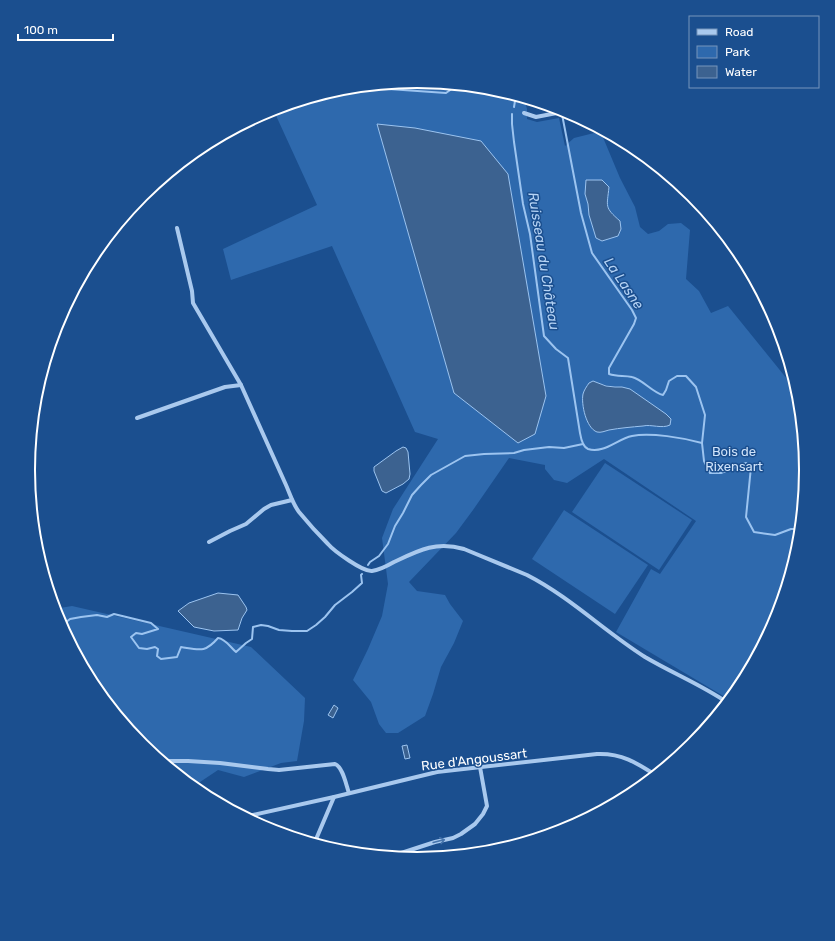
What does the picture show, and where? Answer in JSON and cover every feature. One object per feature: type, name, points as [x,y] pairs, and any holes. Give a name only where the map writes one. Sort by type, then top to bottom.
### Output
[{"type":"street","points":[[524,113],[536,117],[554,113]]},
{"type":"street","points":[[177,228],[192,291],[192,302],[241,385],[292,500],[302,516],[329,546],[357,566],[368,571],[379,569],[414,552],[440,545],[454,546],[464,549],[536,579],[554,590],[614,636],[646,657],[723,700]]},
{"type":"street","points":[[137,418],[206,393],[225,387],[241,385]]},
{"type":"street","points":[[209,542],[246,524],[264,509],[292,500]]},
{"type":"street","name":"Rue d'Angoussart","points":[[251,815],[437,772],[480,767],[606,754],[627,758],[652,773]]},
{"type":"street","points":[[169,761],[220,763],[279,770],[335,764],[342,770],[349,793]]},
{"type":"street","points":[[403,852],[453,838],[475,824],[487,806],[480,767]]},
{"type":"street","points":[[316,839],[334,797]]},
{"type":"green space","name":"Bois de Rixensart","points":[[418,88],[443,89],[492,95],[526,104],[527,119],[537,122],[559,118],[565,146],[574,138],[594,133],[602,135],[620,178],[635,207],[640,227],[648,234],[659,231],[668,224],[681,223],[690,230],[686,279],[699,291],[711,313],[728,306],[790,382],[797,421],[799,445],[800,470],[797,520],[793,545],[780,593],[761,640],[736,683],[725,697],[616,632],[651,569],[660,574],[696,521],[604,459],[567,483],[554,480],[545,469],[545,465],[509,458],[456,533],[409,582],[417,591],[445,595],[463,621],[454,643],[441,667],[425,716],[398,733],[386,733],[379,724],[371,702],[353,680],[382,616],[388,584],[382,538],[393,509],[438,439],[415,432],[332,246],[231,280],[223,249],[317,205],[276,115],[319,101],[368,91]],"holes":[[[377,124],[508,174],[546,396],[454,393]],[[585,194],[608,200],[607,207],[620,221],[618,236],[602,241],[596,238],[589,215]],[[593,381],[608,386],[622,387],[665,427],[647,425],[596,432],[590,426],[585,416]]]},
{"type":"green space","points":[[605,463],[692,520],[659,570],[572,512]]},
{"type":"green space","points":[[564,510],[648,565],[615,614],[532,559]]},
{"type":"green space","points":[[72,606],[251,647],[305,698],[304,721],[297,761],[281,763],[244,777],[218,770],[200,782],[196,783],[165,758],[147,741],[114,703],[86,662],[74,640],[61,608]]},
{"type":"water","points":[[377,124],[415,128],[481,141],[508,174],[546,396],[535,434],[518,443],[454,393]]},
{"type":"water","points":[[586,180],[602,180],[609,187],[607,203],[611,213],[620,221],[621,229],[618,236],[602,241],[596,238],[589,215],[585,194]]},
{"type":"water","points":[[593,381],[606,386],[630,389],[666,414],[671,419],[670,425],[664,427],[646,426],[602,432],[593,430],[585,415],[583,394],[589,383]]},
{"type":"water","points":[[403,447],[406,448],[408,452],[409,479],[386,493],[382,491],[374,471],[374,467]]},
{"type":"water","points":[[218,593],[238,595],[246,607],[247,610],[242,618],[238,630],[214,631],[194,627],[178,611],[189,603]]},
{"type":"water","points":[[334,705],[338,708],[333,718],[328,715]]},
{"type":"water","points":[[407,745],[410,758],[405,759],[402,746]]},
{"type":"waterway","points":[[390,89],[446,93],[451,90]]},
{"type":"waterway","name":"Ruisseau du Château","points":[[514,107],[515,101]]},
{"type":"waterway","name":"Ruisseau du Château","points":[[512,114],[514,142],[523,204],[530,234],[544,336],[556,349],[568,358],[580,433],[584,445],[588,449],[600,450],[626,438],[639,435],[657,435],[702,443]]},
{"type":"waterway","name":"La Lasne","points":[[562,116],[581,213],[592,253],[636,318],[609,368],[609,374],[636,378],[655,392],[663,395],[669,381],[677,376],[686,376],[696,387],[705,415],[702,443],[704,461],[710,473],[721,473],[746,463],[751,467],[746,517],[754,532],[775,535],[791,529],[796,529]]},
{"type":"waterway","points":[[368,565],[379,556],[388,544],[395,526],[412,495],[431,475],[465,456],[514,453],[524,450],[549,447],[564,448],[583,444]]},
{"type":"waterway","points":[[66,622],[70,619],[81,617],[97,615],[107,617],[114,614],[151,623],[158,629],[142,634],[136,633],[131,637],[139,648],[147,649],[155,647],[158,649],[157,656],[161,659],[177,657],[181,647],[198,649],[206,648],[218,638],[226,642],[236,652],[252,639],[253,627],[261,625],[279,630],[307,631],[316,625],[335,605],[362,583],[362,574]]}]
